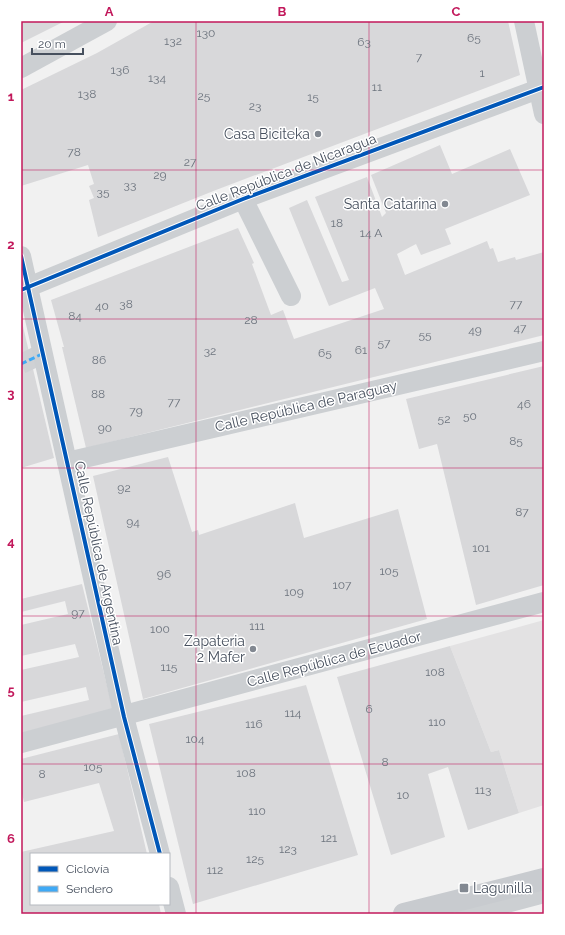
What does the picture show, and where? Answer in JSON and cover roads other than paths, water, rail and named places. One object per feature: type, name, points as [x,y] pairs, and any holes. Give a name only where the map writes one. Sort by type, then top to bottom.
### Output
[{"type":"main road","points":[[404,914],[544,879]]},
{"type":"street","points":[[21,68],[107,21]]},
{"type":"street","points":[[524,21],[541,89],[544,114]]},
{"type":"street","name":"Calle República de Nicaragua","points":[[25,289],[243,199],[541,89]]},
{"type":"street","points":[[243,199],[291,296]]},
{"type":"street","name":"Calle República de Argentina","points":[[21,256],[25,289],[68,462],[124,717],[160,853]]},
{"type":"street","name":"Calle República de Paraguay","points":[[68,462],[544,350]]},
{"type":"street","name":"Calle República de Ecuador","points":[[21,743],[124,717],[544,602]]},
{"type":"street","points":[[170,891],[176,914]]},
{"type":"street","points":[[465,914],[544,893]]},
{"type":"tunnel","points":[[21,364],[44,353]]},
{"type":"place","name":"Casa Biciteka","points":[[318,134]]},
{"type":"place","name":"Santa Catarina","points":[[445,204]]},
{"type":"place","name":"Zapateria 2 Mafer","points":[[253,649]]},
{"type":"place","name":"Lagunilla","points":[[464,888]]}]
